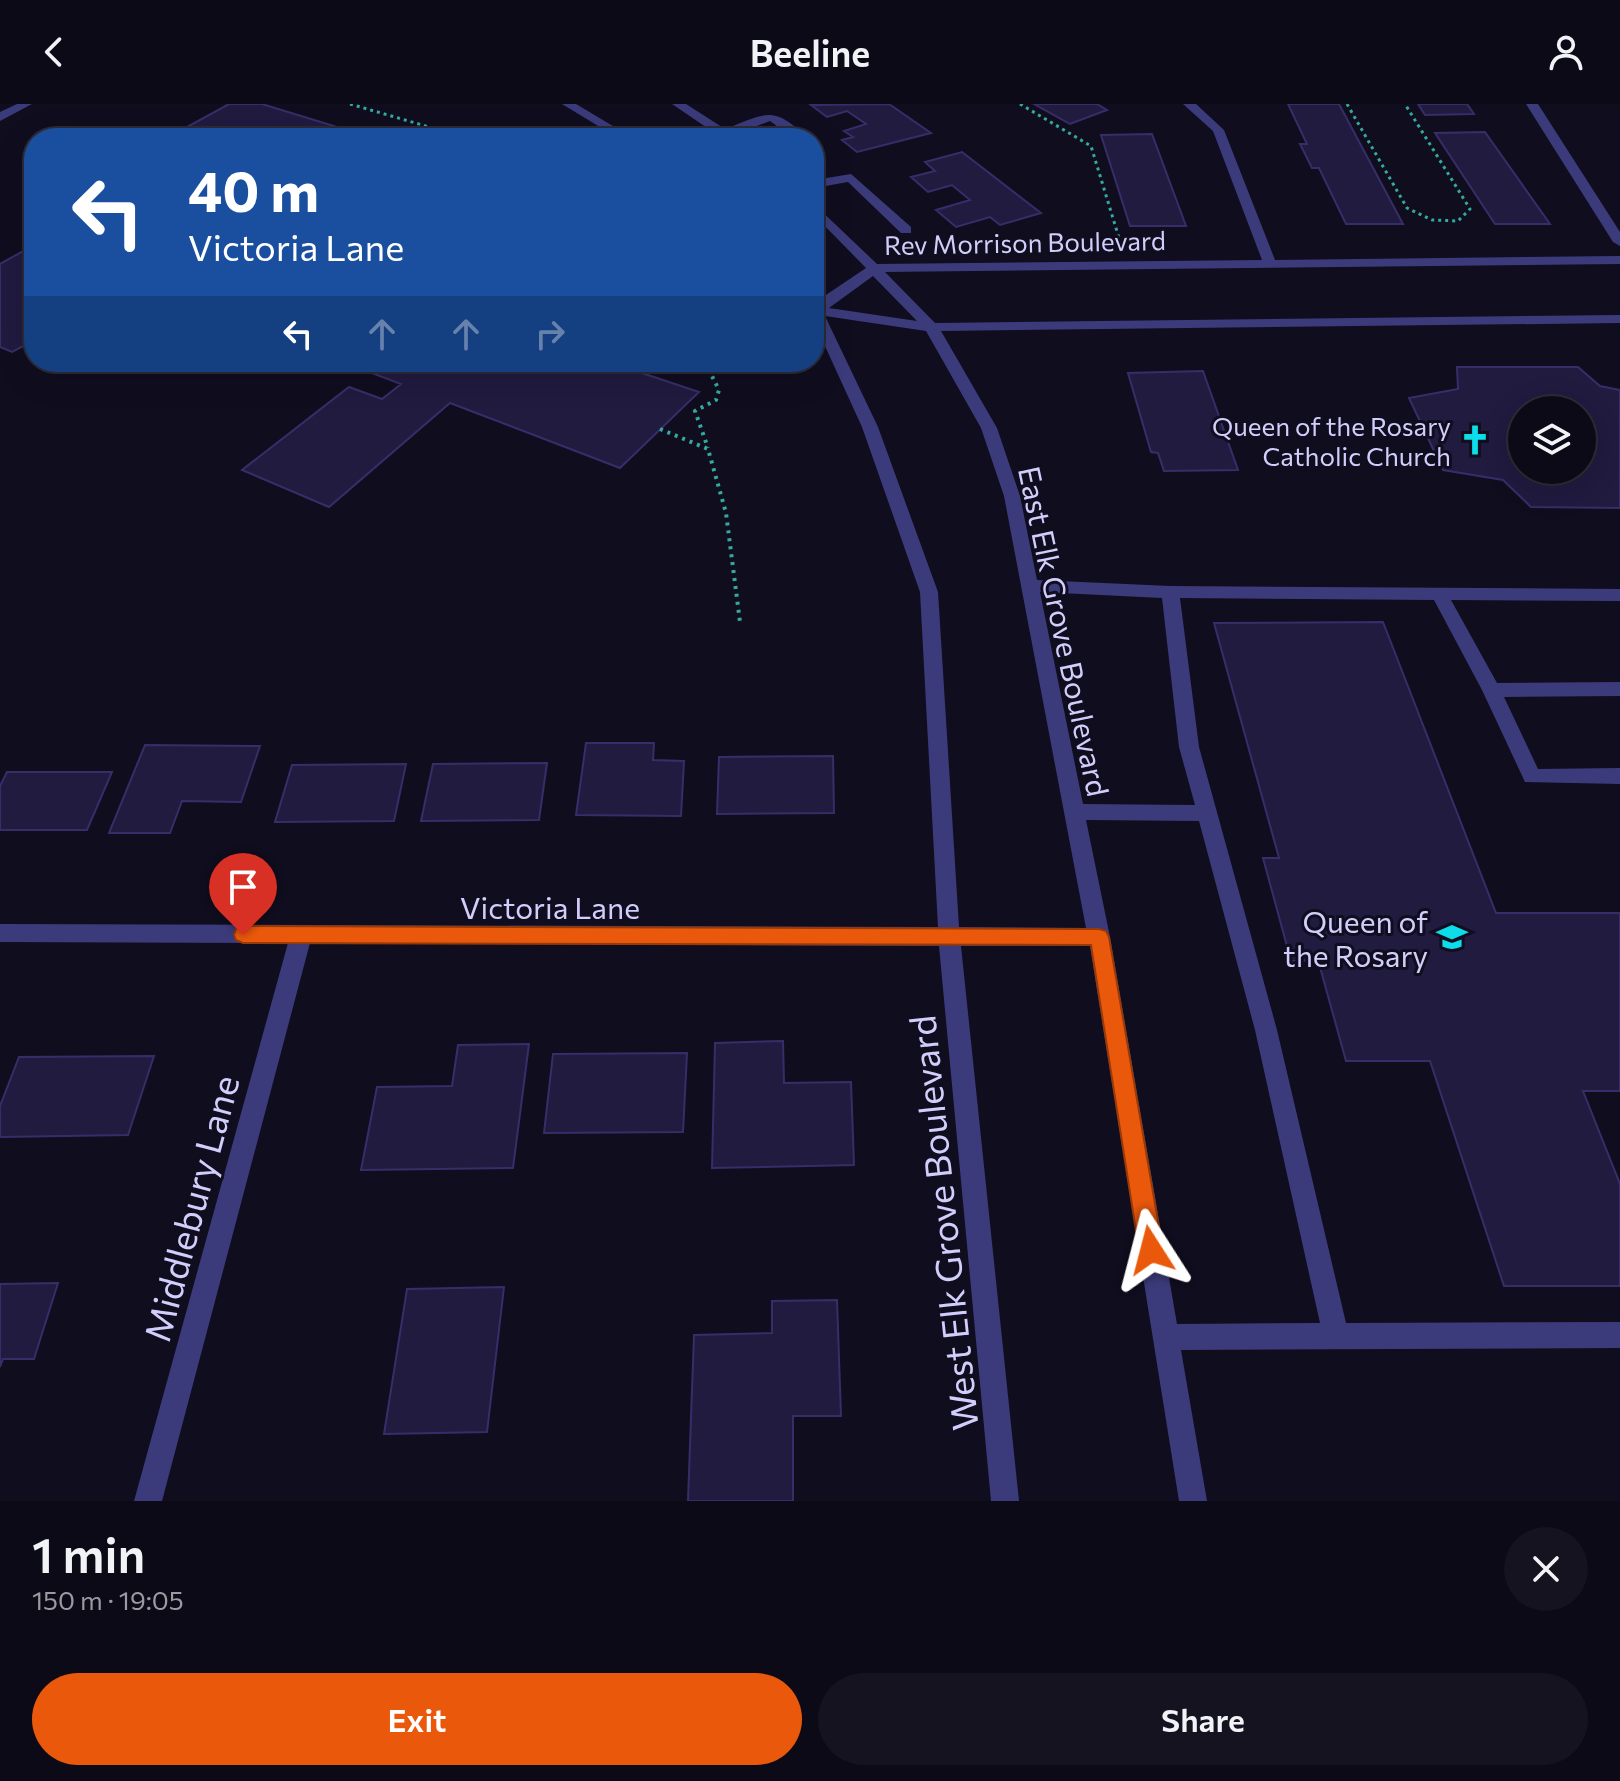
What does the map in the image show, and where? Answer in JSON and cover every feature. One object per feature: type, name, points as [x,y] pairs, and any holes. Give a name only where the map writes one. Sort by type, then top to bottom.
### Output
[{"type":"street","points":[[0,117],[26,104]]},
{"type":"street","points":[[568,104],[610,128]]},
{"type":"street","points":[[678,104],[715,128]]},
{"type":"street","points":[[754,104],[787,128]]},
{"type":"street","points":[[1189,104],[1218,130],[1270,263]]},
{"type":"street","points":[[1532,104],[1620,242]]},
{"type":"street","points":[[745,128],[771,116]]},
{"type":"street","points":[[824,182],[851,178],[906,230]]},
{"type":"street","name":"East Elk Grove Boulevard","points":[[824,218],[931,327],[989,428],[1012,496],[1099,937]]},
{"type":"street","name":"Rev Morrison Boulevard","points":[[824,302],[875,268],[1620,260]]},
{"type":"street","points":[[824,309],[931,327],[1620,319]]},
{"type":"street","points":[[824,327],[870,427],[929,592],[949,937]]},
{"type":"street","points":[[1030,586],[1170,592],[1620,595]]},
{"type":"street","points":[[1170,592],[1189,747],[1266,1030],[1336,1336]]},
{"type":"street","points":[[1440,595],[1491,690],[1532,777],[1620,776]]},
{"type":"street","points":[[1491,690],[1620,689]]},
{"type":"street","points":[[1075,812],[1207,813]]},
{"type":"street","name":"Victoria Lane","points":[[0,933],[1099,937]]},
{"type":"street","name":"Middlebury Lane","points":[[148,1501],[301,935]]},
{"type":"street","name":"West Elk Grove Boulevard","points":[[949,937],[1005,1501]]},
{"type":"street","points":[[1099,937],[1193,1501]]},
{"type":"street","points":[[1166,1337],[1620,1335]]},
{"type":"path","points":[[350,104],[430,128]]},
{"type":"path","points":[[1020,104],[1091,146],[1122,247]]},
{"type":"path","points":[[1347,104],[1407,208],[1432,220],[1458,221],[1470,209],[1405,104]]},
{"type":"path","points":[[710,372],[719,390],[716,400],[695,411],[726,513],[740,622]]},
{"type":"path","points":[[660,429],[708,449]]},
{"type":"building","points":[[229,104],[262,104],[340,128],[185,128]]},
{"type":"building","points":[[889,104],[931,133],[857,152],[842,140],[853,137],[844,131],[866,124],[847,111],[827,117],[811,105]]},
{"type":"building","points":[[1034,104],[1097,104],[1107,110],[1070,124]]},
{"type":"building","points":[[1288,104],[1339,104],[1403,224],[1346,224],[1319,168],[1312,168],[1300,144],[1307,144]]},
{"type":"building","points":[[1418,104],[1467,104],[1474,114],[1425,115]]},
{"type":"building","points":[[1485,132],[1550,224],[1495,224],[1435,133]]},
{"type":"building","points":[[1152,134],[1186,226],[1130,226],[1101,135]]},
{"type":"building","points":[[962,152],[1041,213],[1000,225],[990,217],[956,227],[936,210],[970,200],[952,185],[928,192],[911,177],[935,171],[925,162]]},
{"type":"building","points":[[24,251],[24,346],[12,352],[0,347],[0,264]]},
{"type":"building","name":"Queen of the Rosary Catholic Church","points":[[1457,367],[1578,367],[1600,386],[1620,390],[1620,508],[1531,507],[1503,480],[1443,470],[1409,398],[1458,389]]},
{"type":"building","points":[[1203,371],[1238,470],[1164,471],[1158,453],[1151,452],[1128,373]]},
{"type":"building","points":[[369,372],[639,372],[699,392],[620,468],[450,403],[329,507],[242,470],[349,387],[382,399],[401,384]]},
{"type":"building","name":"Queen of the Rosary","points":[[1383,622],[1496,913],[1620,913],[1620,1091],[1583,1091],[1620,1184],[1620,1286],[1504,1286],[1430,1061],[1346,1061],[1318,960],[1291,961],[1263,858],[1279,858],[1214,623]]},
{"type":"building","points":[[586,743],[654,743],[653,760],[684,761],[681,816],[576,815]]},
{"type":"building","points":[[145,745],[260,746],[241,802],[182,801],[170,833],[109,833]]},
{"type":"building","points":[[833,756],[834,813],[717,814],[719,757]]},
{"type":"building","points":[[547,763],[539,820],[421,821],[433,764]]},
{"type":"building","points":[[406,764],[394,821],[275,822],[292,765]]},
{"type":"building","points":[[7,772],[112,772],[87,830],[0,830],[0,786]]},
{"type":"building","points":[[783,1041],[784,1083],[851,1082],[854,1165],[712,1168],[715,1043]]},
{"type":"building","points":[[529,1044],[513,1168],[361,1170],[377,1087],[452,1086],[458,1045]]},
{"type":"building","points":[[687,1053],[683,1132],[544,1133],[553,1054]]},
{"type":"building","points":[[154,1056],[128,1135],[0,1137],[0,1106],[19,1057]]},
{"type":"building","points":[[58,1283],[34,1359],[3,1359],[0,1367],[0,1284]]},
{"type":"building","points":[[504,1287],[487,1432],[384,1434],[407,1289]]},
{"type":"building","points":[[837,1300],[841,1416],[793,1416],[793,1501],[688,1501],[694,1335],[772,1333],[772,1301]]},
{"type":"place","name":"Queen of the Rosary Catholic Church","points":[[1475,440]]},
{"type":"place","name":"Queen of the Rosary","points":[[1452,937]]},
{"type":"route","points":[[243,935],[1099,937],[1151,1250]]}]
